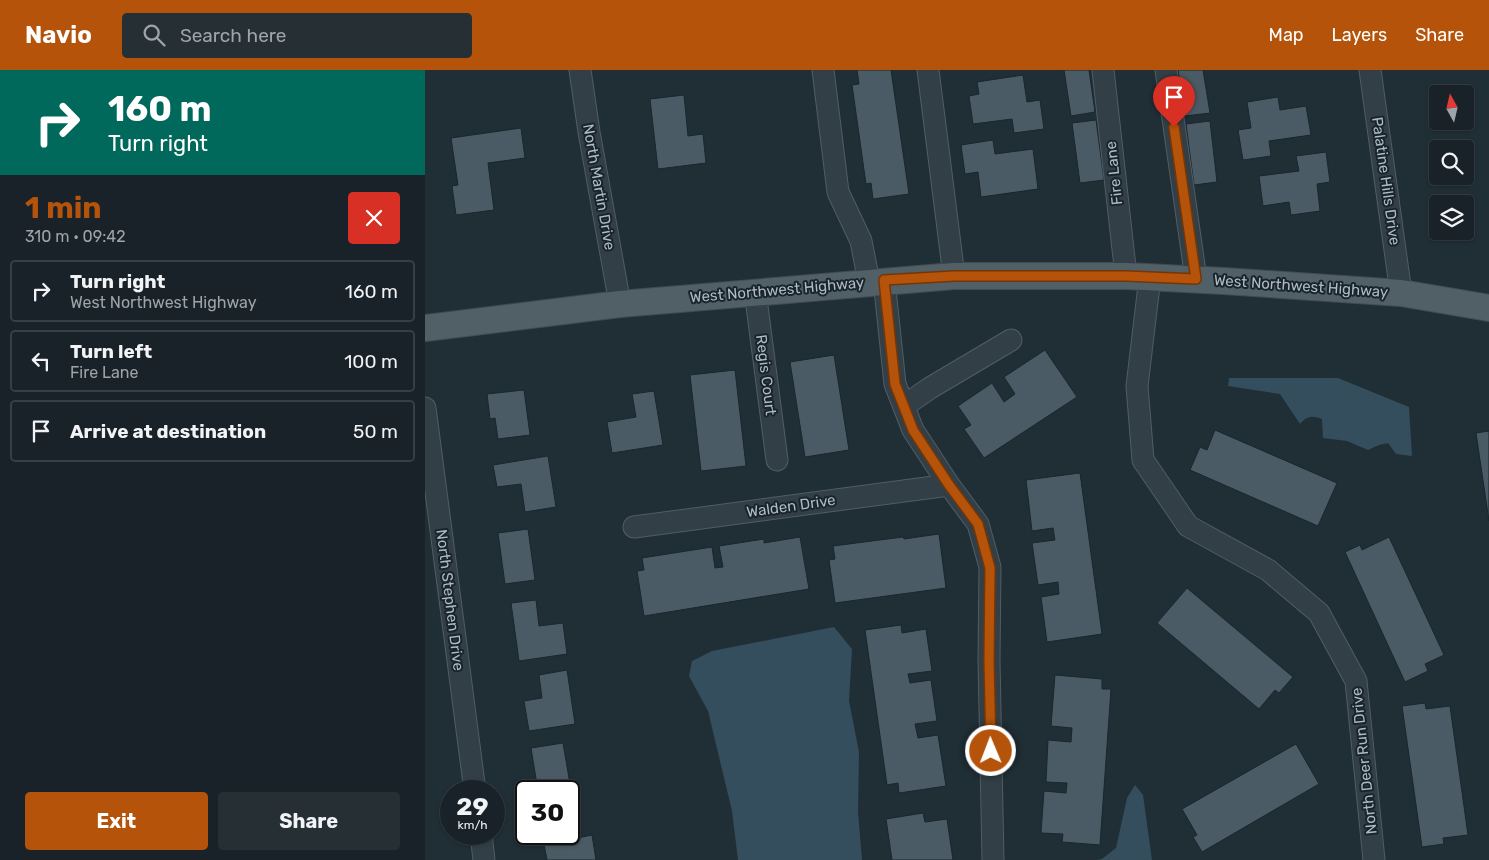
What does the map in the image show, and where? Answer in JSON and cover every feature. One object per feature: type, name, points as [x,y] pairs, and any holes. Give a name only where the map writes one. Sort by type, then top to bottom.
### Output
[{"type":"main road","name":"West Northwest Highway","points":[[425,328],[620,304],[755,291],[954,276],[1196,279],[1401,293],[1489,308]]},
{"type":"street","name":"North Martin Drive","points":[[580,70],[589,132],[620,304]]},
{"type":"street","points":[[823,70],[837,192],[861,241],[877,281],[895,384],[913,430],[949,485],[978,524],[990,568],[989,660],[993,860]]},
{"type":"street","points":[[928,70],[954,276]]},
{"type":"street","name":"Fire Lane","points":[[1103,70],[1138,277]]},
{"type":"street","points":[[1166,70],[1196,279]]},
{"type":"street","name":"Palatine Hills Drive","points":[[1370,70],[1401,293]]},
{"type":"street","name":"North Deer Run Drive","points":[[1138,277],[1137,386],[1143,460],[1189,526],[1268,570],[1319,613],[1356,681],[1374,860]]},
{"type":"street","name":"Regis Court","points":[[755,291],[777,460]]},
{"type":"street","points":[[904,406],[930,388],[1011,340]]},
{"type":"street","name":"North Stephen Drive","points":[[425,408],[474,780]]},
{"type":"street","name":"Walden Drive","points":[[634,527],[949,485]]},
{"type":"street","points":[[483,845],[485,860]]},
{"type":"water","points":[[1229,378],[1338,378],[1409,407],[1412,456],[1396,454],[1388,443],[1368,450],[1347,441],[1323,438],[1322,419],[1310,417],[1300,424],[1280,394],[1228,386]]},
{"type":"water","points":[[834,627],[852,649],[849,701],[859,752],[858,812],[862,860],[738,860],[732,811],[708,711],[689,676],[692,661],[712,651]]},
{"type":"water","points":[[1135,785],[1143,795],[1152,860],[1097,860],[1102,859],[1116,848],[1127,798]]},
{"type":"building","points":[[857,70],[891,70],[909,194],[873,199],[871,183],[866,184],[852,85],[859,84]]},
{"type":"building","points":[[1064,70],[1089,70],[1095,112],[1071,116]]},
{"type":"building","points":[[1178,70],[1203,70],[1210,113],[1185,116]]},
{"type":"building","points":[[1023,75],[1027,102],[1040,100],[1044,129],[1014,133],[1012,119],[973,124],[969,96],[979,94],[977,82]]},
{"type":"building","points":[[684,95],[688,136],[703,134],[706,163],[658,169],[650,99]]},
{"type":"building","points":[[1278,97],[1280,110],[1306,106],[1311,135],[1269,141],[1271,156],[1243,160],[1238,130],[1251,128],[1247,102]]},
{"type":"building","points":[[1096,120],[1104,180],[1080,183],[1072,123]]},
{"type":"building","points":[[1210,121],[1217,182],[1194,185],[1186,124]]},
{"type":"building","points":[[521,128],[525,158],[488,163],[494,210],[456,215],[452,186],[458,185],[451,138]]},
{"type":"building","points":[[993,140],[995,154],[1033,149],[1038,189],[981,197],[978,172],[965,174],[961,145]]},
{"type":"building","points":[[1326,152],[1330,182],[1317,184],[1320,211],[1291,215],[1289,202],[1263,206],[1259,176],[1299,171],[1296,156]]},
{"type":"building","points":[[1045,350],[1077,397],[984,458],[964,429],[971,425],[958,406],[992,383],[1004,402],[1015,394],[1004,377]]},
{"type":"building","points":[[834,355],[849,450],[805,457],[790,362]]},
{"type":"building","points":[[735,370],[746,466],[701,471],[690,375]]},
{"type":"building","points":[[524,390],[530,435],[498,439],[495,418],[490,419],[487,394]]},
{"type":"building","points":[[654,391],[663,445],[612,453],[607,422],[636,417],[632,394]]},
{"type":"building","points":[[1215,430],[1337,483],[1318,526],[1190,470],[1200,447],[1207,450]]},
{"type":"building","points":[[1489,431],[1489,521],[1476,433]]},
{"type":"building","points":[[548,456],[556,507],[525,512],[521,484],[497,487],[493,465]]},
{"type":"building","points":[[1080,473],[1102,634],[1047,642],[1041,597],[1059,594],[1058,582],[1038,585],[1032,543],[1055,540],[1053,528],[1032,531],[1026,480]]},
{"type":"building","points":[[528,529],[535,580],[505,584],[498,533]]},
{"type":"building","points":[[939,534],[946,588],[835,603],[829,560],[835,559],[833,546]]},
{"type":"building","points":[[800,537],[809,589],[644,616],[637,571],[644,570],[642,558],[712,547],[715,568],[723,567],[719,546],[764,539],[764,543]]},
{"type":"building","points":[[1389,537],[1444,655],[1425,664],[1428,671],[1405,682],[1345,552],[1360,545],[1362,550]]},
{"type":"building","points":[[1187,588],[1293,677],[1279,693],[1275,690],[1259,709],[1157,623]]},
{"type":"building","points":[[536,600],[539,626],[563,623],[567,654],[519,661],[511,603]]},
{"type":"building","points":[[901,625],[902,633],[926,629],[932,671],[908,674],[910,683],[931,680],[937,721],[915,724],[918,738],[938,735],[946,786],[899,793],[898,783],[887,785],[865,630]]},
{"type":"building","points":[[567,670],[575,724],[529,731],[524,701],[542,698],[539,675]]},
{"type":"building","points":[[1055,675],[1102,679],[1102,689],[1111,689],[1100,845],[1062,842],[1063,834],[1041,833],[1044,791],[1066,793],[1067,783],[1046,782],[1048,740],[1071,742],[1072,728],[1051,726]]},
{"type":"building","points":[[1425,703],[1426,709],[1450,706],[1468,835],[1443,838],[1444,844],[1422,847],[1402,706]]},
{"type":"building","points":[[563,743],[569,780],[536,780],[531,748]]},
{"type":"building","points":[[1296,744],[1319,784],[1202,852],[1193,837],[1197,835],[1182,809]]},
{"type":"building","points":[[923,813],[925,822],[947,819],[953,860],[892,860],[886,819]]},
{"type":"building","points":[[592,835],[596,860],[547,860],[544,845],[580,845],[580,838]]},
{"type":"route","points":[[991,751],[989,660],[990,568],[978,524],[949,485],[913,430],[895,384],[884,280],[954,276],[1126,276],[1196,279],[1174,127]]}]
